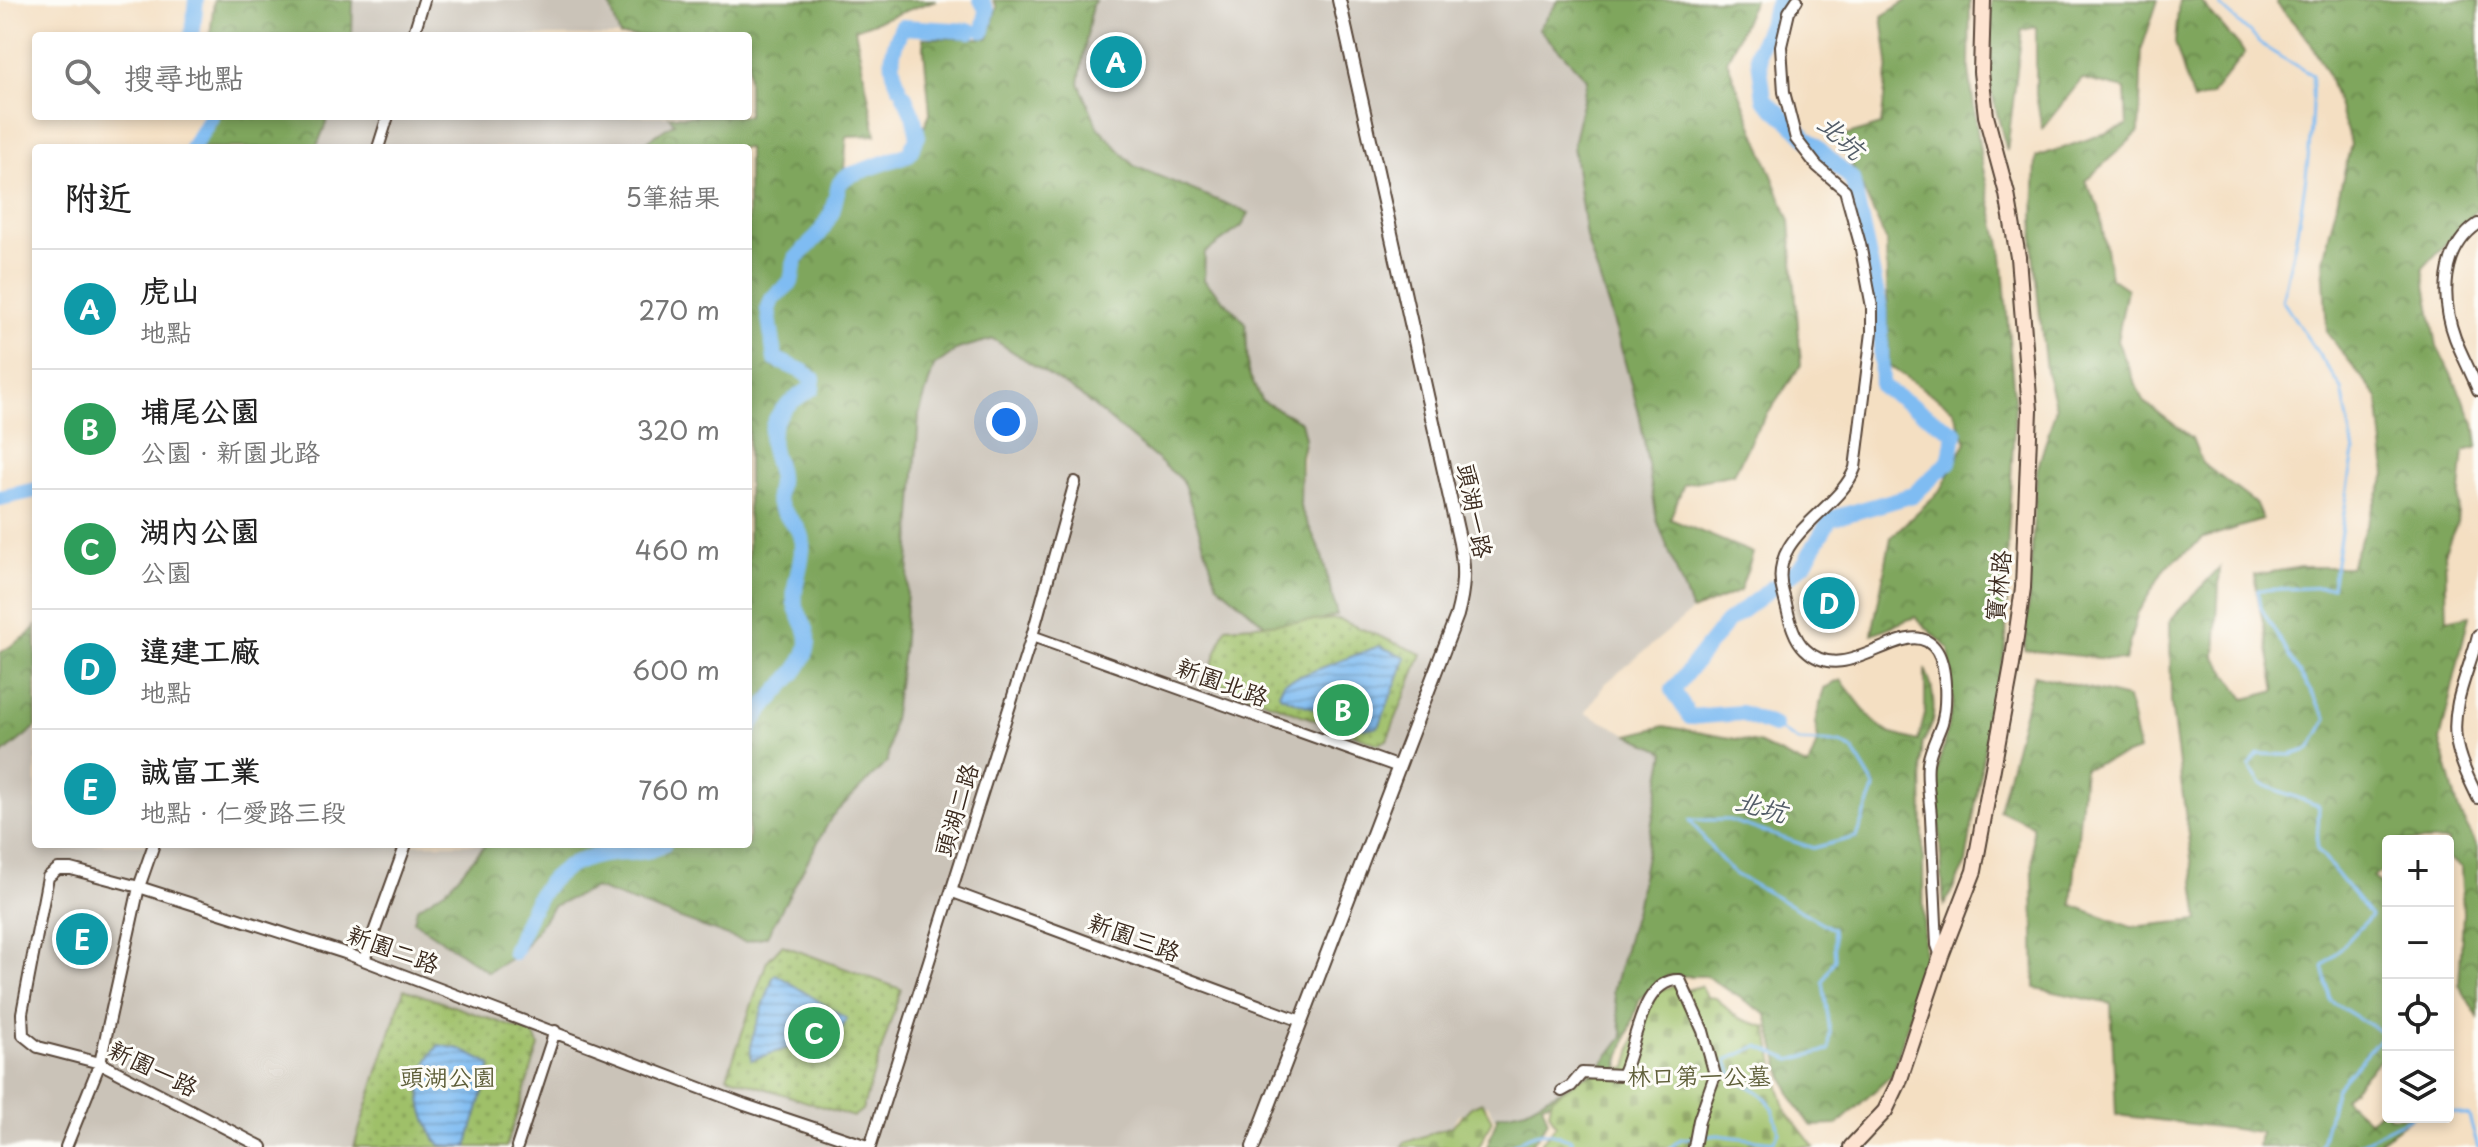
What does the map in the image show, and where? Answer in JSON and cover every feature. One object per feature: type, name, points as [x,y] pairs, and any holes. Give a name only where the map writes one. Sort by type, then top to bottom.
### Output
[{"type":"main road","name":"寶林路","points":[[1851,1147],[1885,1111],[1899,1082],[1941,956],[1974,871],[2023,588],[2030,410],[2018,257],[2012,219],[1986,116],[1981,72],[1983,0]]},
{"type":"street","points":[[414,32],[424,0]]},
{"type":"street","name":"頭湖一路","points":[[1253,1147],[1457,615],[1463,591],[1464,566],[1339,0]]},
{"type":"street","points":[[1797,0],[1789,12],[1781,46],[1784,92],[1796,139],[1817,166],[1845,190],[1872,307],[1872,332],[1855,468],[1850,483],[1792,539],[1784,560],[1781,585],[1793,628],[1803,648],[1827,664],[1847,661],[1906,639],[1924,640],[1937,649],[1945,669],[1943,718],[1928,762],[1937,945],[1941,956]]},
{"type":"street","points":[[379,144],[387,120]]},
{"type":"street","points":[[2478,224],[2462,239],[2445,279],[2455,338],[2478,390]]},
{"type":"street","name":"頭湖二路","points":[[870,1147],[1032,636],[1075,482]]},
{"type":"street","points":[[2478,635],[2459,695],[2455,719],[2456,740],[2463,766],[2478,798]]},
{"type":"street","name":"新園北路","points":[[1032,636],[1399,767]]},
{"type":"street","points":[[66,1147],[100,1063],[139,887],[153,848]]},
{"type":"street","points":[[364,960],[405,848]]},
{"type":"street","name":"新園二路","points":[[23,1035],[22,1013],[48,877],[58,869],[71,869],[139,887],[364,960],[745,1105],[870,1147]]},
{"type":"street","name":"新園三路","points":[[953,892],[1301,1021]]},
{"type":"street","points":[[1562,1091],[1582,1073],[1622,1075],[1639,1020],[1659,986],[1668,980],[1680,980],[1703,1031],[1715,1075],[1694,1145]]},
{"type":"street","points":[[517,1147],[555,1031]]},
{"type":"street","name":"新園一路","points":[[23,1035],[38,1047],[100,1063],[262,1147]]},
{"type":"shaded area","points":[[353,0],[608,0],[619,32],[352,32]]},
{"type":"shaded area","points":[[1096,0],[1559,0],[1539,29],[1587,79],[1573,146],[1640,417],[1657,520],[1692,611],[1605,684],[1585,713],[1665,752],[1636,909],[1613,991],[1623,1036],[1620,1083],[1494,1118],[1488,1105],[1458,1115],[1443,1139],[1422,1147],[0,1147],[0,756],[32,730],[32,848],[483,848],[449,887],[417,908],[521,952],[553,906],[595,888],[745,942],[767,936],[832,816],[887,762],[903,651],[919,415],[934,366],[958,349],[992,339],[1080,395],[1184,481],[1217,584],[1321,552],[1300,507],[1305,438],[1301,422],[1261,400],[1248,372],[1246,324],[1204,280],[1205,253],[1242,226],[1248,213],[1134,166],[1098,126],[1079,83],[1092,4]]},
{"type":"shaded area","points":[[327,120],[672,120],[675,123],[643,144],[318,144]]},
{"type":"green space","points":[[214,0],[353,0],[352,32],[210,32]]},
{"type":"green space","points":[[608,0],[936,0],[855,29],[876,135],[847,136],[844,169],[909,162],[930,113],[923,38],[988,38],[997,7],[993,0],[1096,0],[1092,5],[1079,83],[1098,127],[1134,166],[1249,213],[1242,226],[1205,253],[1204,280],[1246,323],[1248,372],[1261,400],[1301,422],[1305,438],[1301,457],[1300,507],[1321,552],[1337,615],[1295,629],[1268,627],[1217,584],[1183,481],[1080,395],[993,339],[958,349],[934,366],[919,415],[903,651],[887,762],[832,816],[767,936],[745,942],[595,888],[553,906],[521,952],[488,972],[414,921],[417,908],[449,887],[483,848],[752,848],[752,144],[643,144],[674,123],[672,120],[752,120],[752,32],[619,32]]},
{"type":"green space","points":[[1559,0],[1754,0],[1727,61],[1790,221],[1801,365],[1754,434],[1734,474],[1684,484],[1670,519],[1753,553],[1740,591],[1692,611],[1657,520],[1640,417],[1586,237],[1573,146],[1587,79],[1539,29]]},
{"type":"green space","points":[[1908,0],[1970,0],[1969,70],[1981,159],[2002,254],[2015,408],[2006,646],[1986,739],[1966,863],[1944,906],[1936,778],[1953,703],[1949,649],[1915,617],[1872,634],[1891,537],[1941,490],[1966,442],[1953,409],[1889,366],[1886,240],[1849,159],[1834,139],[1881,125],[1888,63],[1882,16]]},
{"type":"green space","points":[[1991,0],[2158,0],[2142,48],[2139,132],[2085,181],[2099,207],[2111,278],[2127,289],[2117,341],[2143,401],[2192,438],[2202,463],[2256,504],[2262,520],[2204,538],[2165,568],[2137,614],[2125,661],[2025,650],[2037,470],[2056,408],[2046,371],[2033,253],[2036,157],[2127,126],[2125,89],[2082,79],[2042,129],[2036,95],[2036,27],[2022,30],[2007,151],[1990,87]]},
{"type":"green space","points":[[2179,0],[2203,0],[2202,3],[2245,53],[2211,95],[2193,101],[2175,43]]},
{"type":"green space","points":[[2278,0],[2478,0],[2478,209],[2423,268],[2437,346],[2475,423],[2478,447],[2464,451],[2457,523],[2445,551],[2447,620],[2469,615],[2440,741],[2459,812],[2478,847],[2478,1017],[2459,985],[2463,914],[2461,867],[2454,862],[2454,835],[2382,835],[2382,872],[2373,877],[2382,885],[2382,1058],[2344,1098],[2369,1121],[2382,1108],[2382,1123],[2404,1123],[2377,1147],[2258,1147],[2260,1132],[2116,1115],[2111,1004],[2035,988],[2032,825],[1999,810],[2034,675],[2128,698],[2139,751],[2084,768],[2072,905],[2131,927],[2199,920],[2171,703],[2170,620],[2220,567],[2215,656],[2245,699],[2276,691],[2254,575],[2301,567],[2350,567],[2386,475],[2378,398],[2327,333],[2323,260],[2351,144],[2329,77],[2309,40],[2277,4]]},
{"type":"green space","points":[[215,120],[327,120],[318,144],[200,144]]},
{"type":"green space","points":[[1338,619],[1422,654],[1387,740],[1378,744],[1207,679],[1226,627]]},
{"type":"green space","points":[[32,630],[32,730],[0,756],[0,653]]},
{"type":"green space","points":[[1925,669],[1934,708],[1931,727],[1922,744],[1924,968],[1893,1074],[1837,1125],[1812,1126],[1788,1088],[1767,1015],[1706,976],[1667,976],[1640,999],[1619,1061],[1620,1083],[1542,1104],[1548,1121],[1530,1147],[1487,1147],[1498,1115],[1526,1109],[1597,1070],[1623,1036],[1613,991],[1636,909],[1665,752],[1629,735],[1664,726],[1758,743],[1808,767],[1818,740],[1815,723],[1824,688],[1841,680],[1873,721],[1889,733],[1918,741],[1925,714]]},
{"type":"green space","points":[[782,945],[901,989],[862,1110],[853,1117],[727,1076],[767,961]]},
{"type":"green space","name":"林口第一公墓","points":[[1679,984],[1686,990],[1701,986],[1707,997],[1716,998],[1739,1018],[1767,1027],[1786,1111],[1814,1147],[1538,1147],[1556,1125],[1549,1112],[1552,1098],[1582,1077],[1627,1068],[1637,1027],[1656,991]]},
{"type":"green space","name":"頭湖公園","points":[[404,989],[533,1034],[539,1046],[506,1147],[354,1147]]},
{"type":"green space","points":[[1482,1102],[1492,1120],[1479,1147],[1402,1147],[1404,1143],[1452,1126],[1471,1107]]},
{"type":"water","points":[[1379,646],[1406,657],[1380,724],[1375,728],[1364,728],[1279,693],[1284,682]]},
{"type":"water","points":[[776,974],[847,1019],[830,1051],[815,1039],[751,1060],[751,1042]]},
{"type":"water","points":[[439,1045],[460,1049],[491,1065],[467,1147],[441,1145],[434,1138],[425,1118],[421,1096],[423,1074]]},
{"type":"waterway","points":[[192,32],[196,0]]},
{"type":"waterway","points":[[981,0],[987,11],[983,30]]},
{"type":"waterway","name":"北坑","points":[[1779,0],[1758,51],[1764,99],[1852,179],[1880,309],[1882,387],[1955,433],[1949,462],[1913,495],[1830,519],[1804,564],[1789,576]]},
{"type":"waterway","points":[[2220,0],[2221,7],[2269,50],[2312,75],[2311,132],[2304,188],[2282,300],[2342,389],[2354,452],[2332,587],[2258,590],[2261,608],[2327,719],[2310,749],[2291,755],[2258,754],[2249,767],[2261,784],[2319,806],[2317,849],[2371,916],[2323,967],[2331,1001],[2384,1034],[2336,1088],[2321,1147]]},
{"type":"waterway","points":[[899,86],[893,70],[893,56],[902,27],[970,31]]},
{"type":"waterway","points":[[752,724],[799,666],[808,643],[807,632],[795,603],[801,536],[778,502],[779,474],[771,437],[781,412],[812,388],[813,379],[775,359],[768,310],[772,299],[791,282],[795,260],[820,233],[832,212],[839,184],[847,176],[909,154],[918,136],[904,95]]},
{"type":"waterway","points":[[194,144],[210,120]]},
{"type":"waterway","points":[[0,498],[32,491]]},
{"type":"waterway","name":"北坑","points":[[1773,587],[1726,623],[1673,690],[1690,717],[1741,713],[1774,726]]},
{"type":"waterway","name":"北坑","points":[[1700,1137],[1718,1135],[1773,1142],[1779,1132],[1773,1110],[1765,1097],[1732,1077],[1727,1060],[1758,1046],[1791,1060],[1829,1050],[1830,1031],[1823,982],[1835,958],[1833,929],[1735,874],[1690,820],[1729,820],[1813,848],[1856,837],[1875,787],[1853,750],[1840,743],[1798,741],[1774,726]]},
{"type":"waterway","points":[[514,952],[537,900],[557,874],[589,858],[654,848]]},
{"type":"waterway","points":[[2454,1112],[2469,1116],[2478,1147]]},
{"type":"waterway","points":[[2353,1147],[2400,1123]]},
{"type":"waterway","name":"北坑","points":[[1509,1147],[1540,1133],[1572,1140],[1570,1147]]},
{"type":"waterway","name":"北坑","points":[[1671,1147],[1681,1139],[1692,1138]]},
{"type":"place","name":"虎山","points":[[1116,62]]},
{"type":"place","name":"違建工廠","points":[[1829,603]]},
{"type":"place","name":"埔尾公園","points":[[1343,710]]},
{"type":"place","name":"誠富工業","points":[[82,939]]},
{"type":"place","name":"湖內公園","points":[[814,1033]]}]
